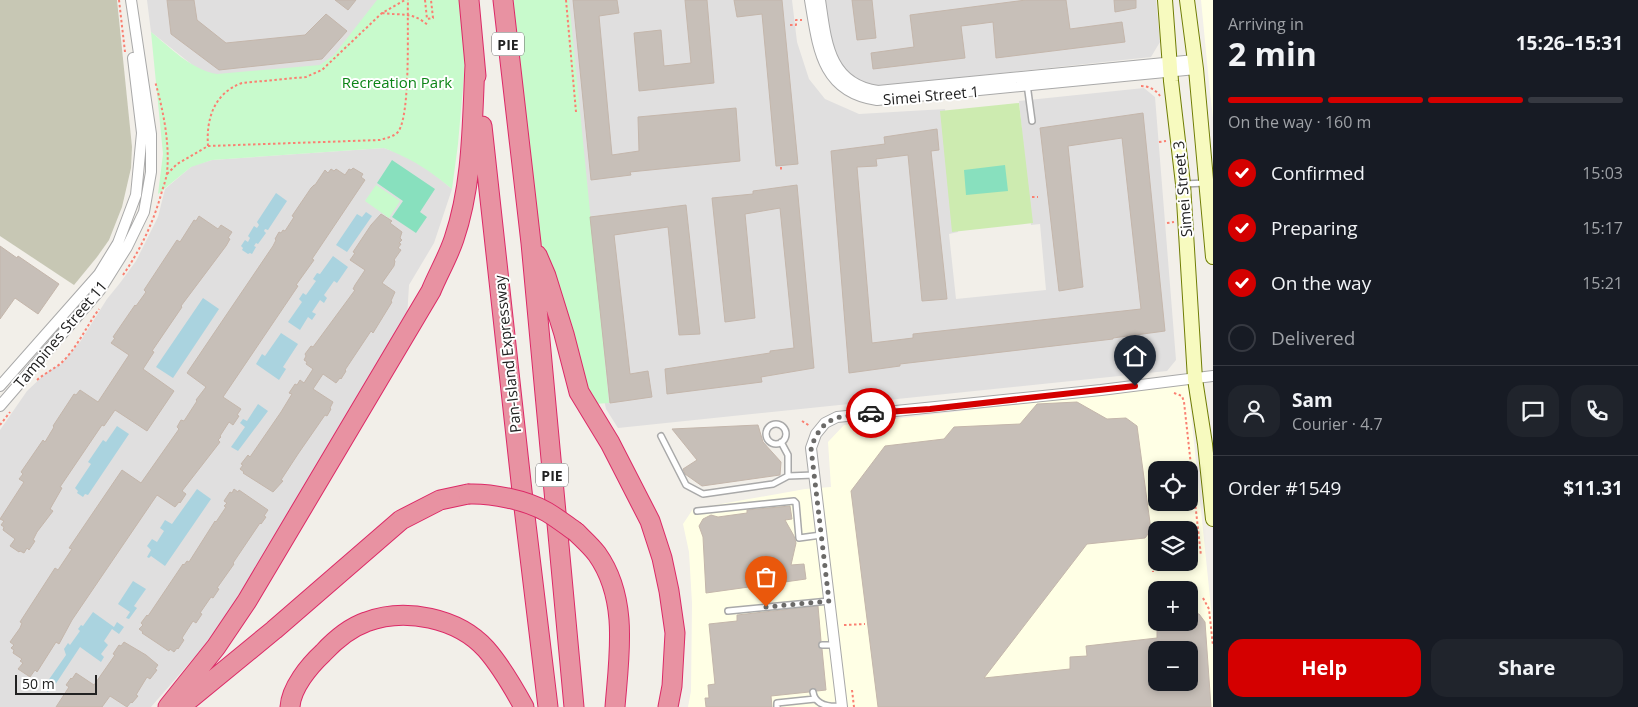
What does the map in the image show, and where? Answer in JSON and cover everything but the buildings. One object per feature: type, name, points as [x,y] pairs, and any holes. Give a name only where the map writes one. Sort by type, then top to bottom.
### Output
[{"type":"highway","name":"Pan-Island Expressway","points":[[469,0],[522,490],[548,707]]},
{"type":"highway","name":"PIE","points":[[503,0],[531,243],[574,707]]},
{"type":"highway","points":[[168,707],[216,647],[247,601],[431,291],[454,239],[465,196],[471,158],[475,65]]},
{"type":"highway","points":[[531,243],[546,276],[579,392],[610,442],[650,521],[662,558],[675,632],[672,686],[668,707]]},
{"type":"highway","points":[[180,707],[274,630],[400,520],[440,500],[468,494],[487,494],[509,498],[546,511],[576,532],[597,555],[613,586],[621,628],[615,707]]},
{"type":"highway","points":[[290,707],[290,699],[308,668],[333,642],[347,631],[367,622],[407,616],[446,622],[472,636],[486,649],[497,664],[524,707]]},
{"type":"main road","name":"Simei Street 3","points":[[1165,0],[1170,68],[1183,184],[1195,379],[1209,438],[1213,519]]},
{"type":"main road","name":"Simei Street 3","points":[[1187,0],[1210,182],[1213,257]]},
{"type":"street","name":"Tampines Street 11","points":[[0,406],[100,290],[122,245],[136,196],[142,133],[125,0]]},
{"type":"street","name":"Tampines Street 11","points":[[0,386],[99,274],[122,245],[144,212],[151,172],[151,134],[131,0]]},
{"type":"street","name":"Simei Street 1","points":[[810,0],[819,50],[828,71],[848,91],[863,98],[877,100],[1195,65]]},
{"type":"street","name":"Simei Street 1","points":[[820,0],[828,47],[836,66],[844,76],[865,89],[878,91],[1027,82]]},
{"type":"street","points":[[842,706],[811,448],[816,434],[825,423],[837,417],[1213,376]]},
{"type":"lane","points":[[1027,82],[1032,121]]},
{"type":"lane","points":[[1183,184],[1210,182]]},
{"type":"lane","points":[[773,424],[779,424],[784,427],[786,432],[785,438],[781,442],[776,444],[766,438],[768,427],[773,424]]},
{"type":"lane","points":[[661,436],[686,485],[703,494],[773,484],[788,476],[814,474]]},
{"type":"lane","points":[[781,442],[788,455],[788,476]]},
{"type":"lane","points":[[697,511],[791,500],[796,503],[799,538],[821,535]]},
{"type":"lane","points":[[728,611],[829,601]]},
{"type":"lane","points":[[822,645],[834,645]]},
{"type":"lane","points":[[813,692],[821,704],[842,706]]},
{"type":"lane","points":[[777,707],[777,703],[816,699]]},
{"type":"path","points":[[119,0],[125,53]]},
{"type":"path","points":[[167,174],[177,164],[208,146],[380,140],[397,133],[401,126],[405,108],[406,0],[382,13],[322,70],[306,77],[242,82],[234,86],[219,100],[212,111],[207,129],[208,146]]},
{"type":"path","points":[[426,0],[428,19],[433,18],[431,0]]},
{"type":"path","points":[[566,0],[576,112]]},
{"type":"path","points":[[382,13],[407,14],[419,18],[429,26]]},
{"type":"path","points":[[790,25],[796,25],[796,20],[801,19],[804,24]]},
{"type":"path","points":[[1159,142],[1166,141]]},
{"type":"path","points":[[1032,197],[1038,197]]},
{"type":"path","points":[[1168,392],[1179,394],[1184,402],[1201,556]]},
{"type":"path","points":[[802,421],[807,424]]},
{"type":"path","points":[[809,432],[815,423]]},
{"type":"path","points":[[1203,598],[1209,610],[1213,646]]},
{"type":"path","points":[[841,626],[865,624]]},
{"type":"shaded area","points":[[0,0],[117,0],[132,147],[131,168],[122,207],[109,240],[74,285],[0,236]]},
{"type":"shaded area","points":[[147,0],[384,0],[325,72],[215,83],[151,32]]},
{"type":"shaded area","points":[[519,0],[792,0],[797,42],[809,79],[825,99],[859,114],[945,109],[958,232],[949,234],[956,299],[1046,290],[1040,224],[1031,225],[1019,101],[1144,88],[1155,97],[1176,360],[1167,371],[618,428],[606,409]]},
{"type":"shaded area","points":[[823,0],[1156,0],[1160,42],[1151,57],[881,86],[850,79],[828,47]]},
{"type":"shaded area","points":[[1201,0],[1213,0],[1213,118],[1210,93]]},
{"type":"shaded area","points":[[384,148],[403,155],[427,168],[452,189],[434,243],[409,285],[407,318],[219,629],[151,707],[0,707],[0,430],[27,391],[47,372],[61,364],[80,342],[107,299],[136,261],[158,217],[165,189],[192,166],[212,160]]},
{"type":"shaded area","points":[[1188,384],[1196,461],[1148,461],[1148,511],[1198,511],[1198,481],[1213,627],[1213,707],[688,707],[691,691],[692,603],[689,552],[683,524],[693,509],[805,489],[831,487],[828,442],[844,425]]},
{"type":"green space","name":"Recreation Park","points":[[377,0],[465,0],[468,30],[452,189],[420,166],[384,148],[212,160],[191,167],[158,194],[163,154],[151,32],[190,63],[198,68],[217,74],[320,65],[334,55]]},
{"type":"green space","points":[[505,0],[569,0],[609,403],[594,404],[566,335],[540,259]]},
{"type":"green space","points":[[1019,103],[1033,223],[952,232],[940,111]]},
{"type":"green space","points":[[392,160],[435,189],[420,212],[427,217],[416,233],[392,217],[403,201],[377,183]]},
{"type":"green space","points":[[1005,165],[1008,191],[966,195],[964,170]]},
{"type":"green space","points":[[376,185],[400,201],[389,218],[365,201]]},
{"type":"water","points":[[276,193],[287,201],[268,230],[265,229],[266,233],[258,244],[256,243],[254,246],[256,247],[252,254],[248,254],[242,250],[241,246],[245,240],[248,242],[250,238],[248,236],[254,226],[257,228],[259,225],[257,222]]},
{"type":"water","points":[[366,212],[372,216],[347,252],[336,245],[357,214],[362,217]]},
{"type":"water","points":[[333,256],[348,267],[337,283],[334,281],[324,295],[327,298],[324,303],[320,300],[312,312],[316,314],[312,320],[308,317],[300,330],[288,322],[302,302],[299,299],[303,293],[306,295],[316,281],[313,279],[317,273],[320,274]]},
{"type":"water","points":[[203,298],[219,309],[173,378],[156,367]]},
{"type":"water","points":[[281,333],[298,344],[283,367],[286,369],[279,380],[256,364],[262,354],[265,356]]},
{"type":"water","points":[[258,404],[268,411],[238,451],[231,447],[245,427],[240,423],[243,419],[247,421]]},
{"type":"water","points":[[117,426],[129,434],[88,495],[85,494],[83,497],[77,493],[78,491],[75,488],[91,464],[88,462],[103,440],[106,442]]},
{"type":"water","points":[[197,489],[211,499],[165,566],[151,556],[147,557],[151,550],[147,546],[152,539],[157,542],[164,531],[160,528],[165,520],[172,524]]},
{"type":"water","points":[[133,581],[146,589],[134,606],[137,608],[129,619],[126,618],[130,612],[118,604]]},
{"type":"water","points":[[93,612],[114,627],[117,622],[124,627],[119,634],[112,629],[104,641],[108,645],[101,654],[104,657],[101,662],[80,647],[51,691],[49,690],[48,692],[43,688],[66,655],[64,649],[68,643],[70,645],[80,631],[78,629],[81,625],[83,626]]},
{"type":"way so far","points":[[766,607],[829,601],[811,448],[816,434],[825,423],[837,417],[871,413]]},
{"type":"route","points":[[871,413],[930,409],[1135,386]]}]
